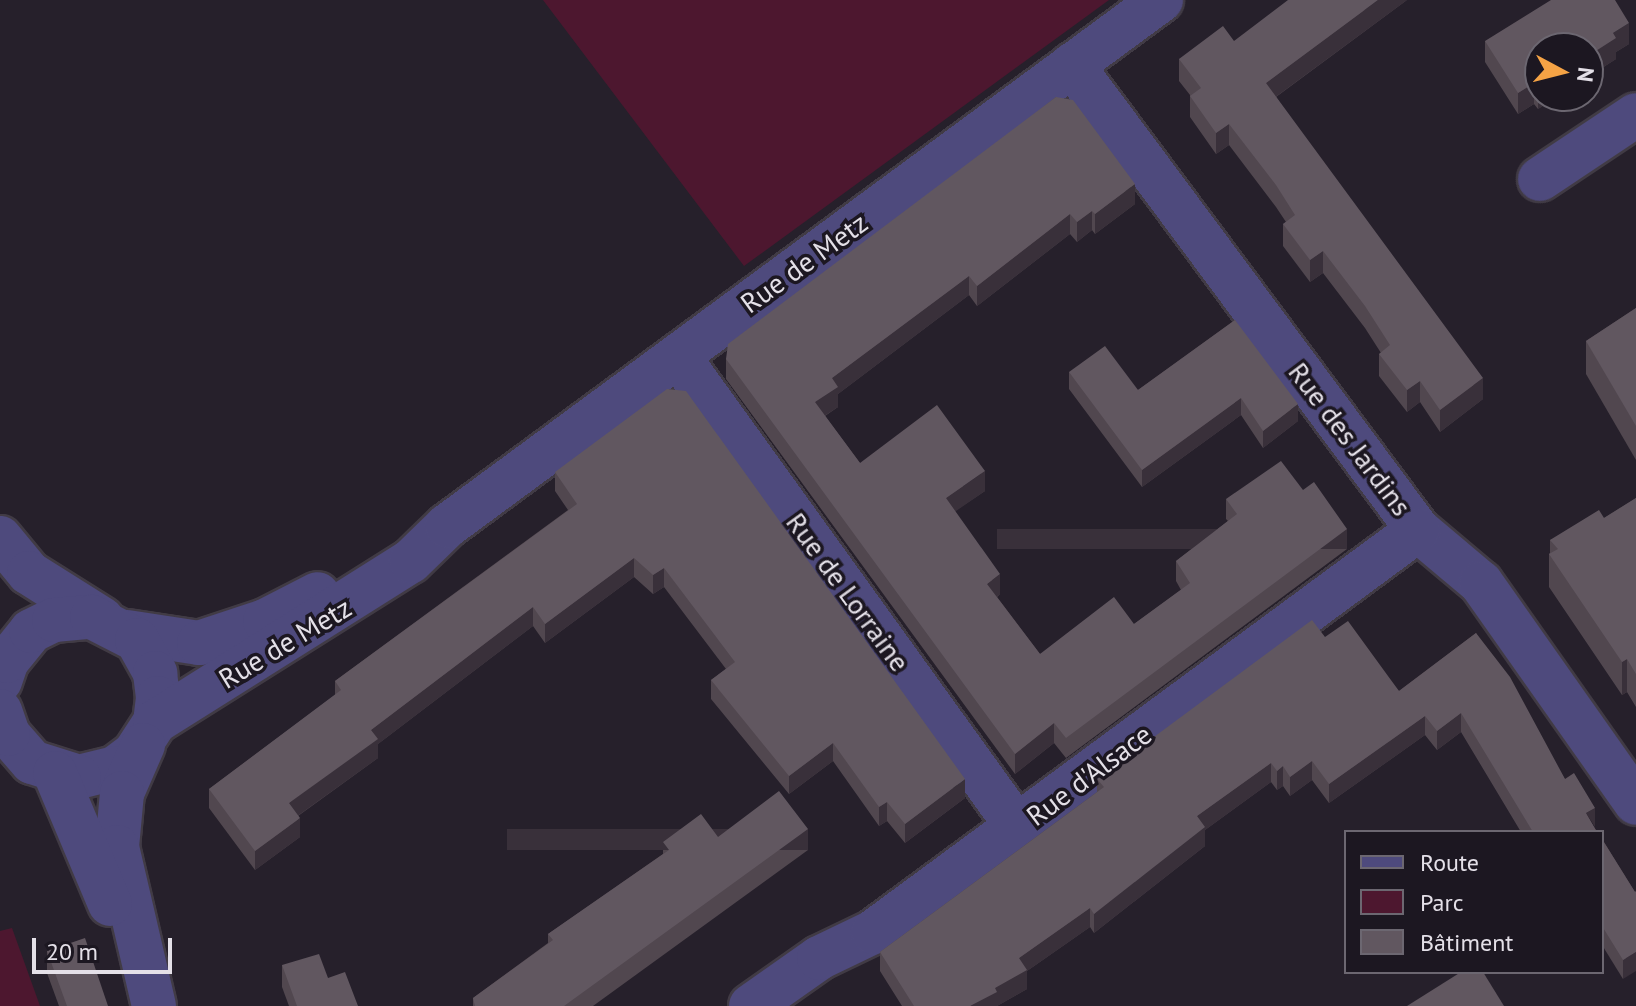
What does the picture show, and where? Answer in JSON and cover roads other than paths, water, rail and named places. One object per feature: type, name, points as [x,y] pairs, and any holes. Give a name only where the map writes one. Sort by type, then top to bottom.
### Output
[{"type":"street","name":"Rue de Metz","points":[[149,733],[363,595],[447,526],[1161,0]]},
{"type":"street","name":"Rue des Jardins","points":[[1072,65],[1418,530],[1453,554],[1481,583],[1636,803]]},
{"type":"street","points":[[1540,179],[1636,115]]},
{"type":"street","name":"Rue de Lorraine","points":[[678,356],[1018,828]]},
{"type":"street","name":"Rue de Metz","points":[[116,626],[178,643],[228,636],[447,526]]},
{"type":"street","name":"Rue d'Alsace","points":[[751,1006],[819,958],[873,932],[1418,530]]},
{"type":"street","points":[[0,538],[29,573],[116,626],[155,673],[149,733],[122,793],[117,847],[153,1006]]},
{"type":"street","points":[[116,626],[79,616],[54,620],[31,631],[1,673],[14,744],[49,771],[153,1006]]},
{"type":"street","points":[[0,769],[104,772],[149,733]]}]
